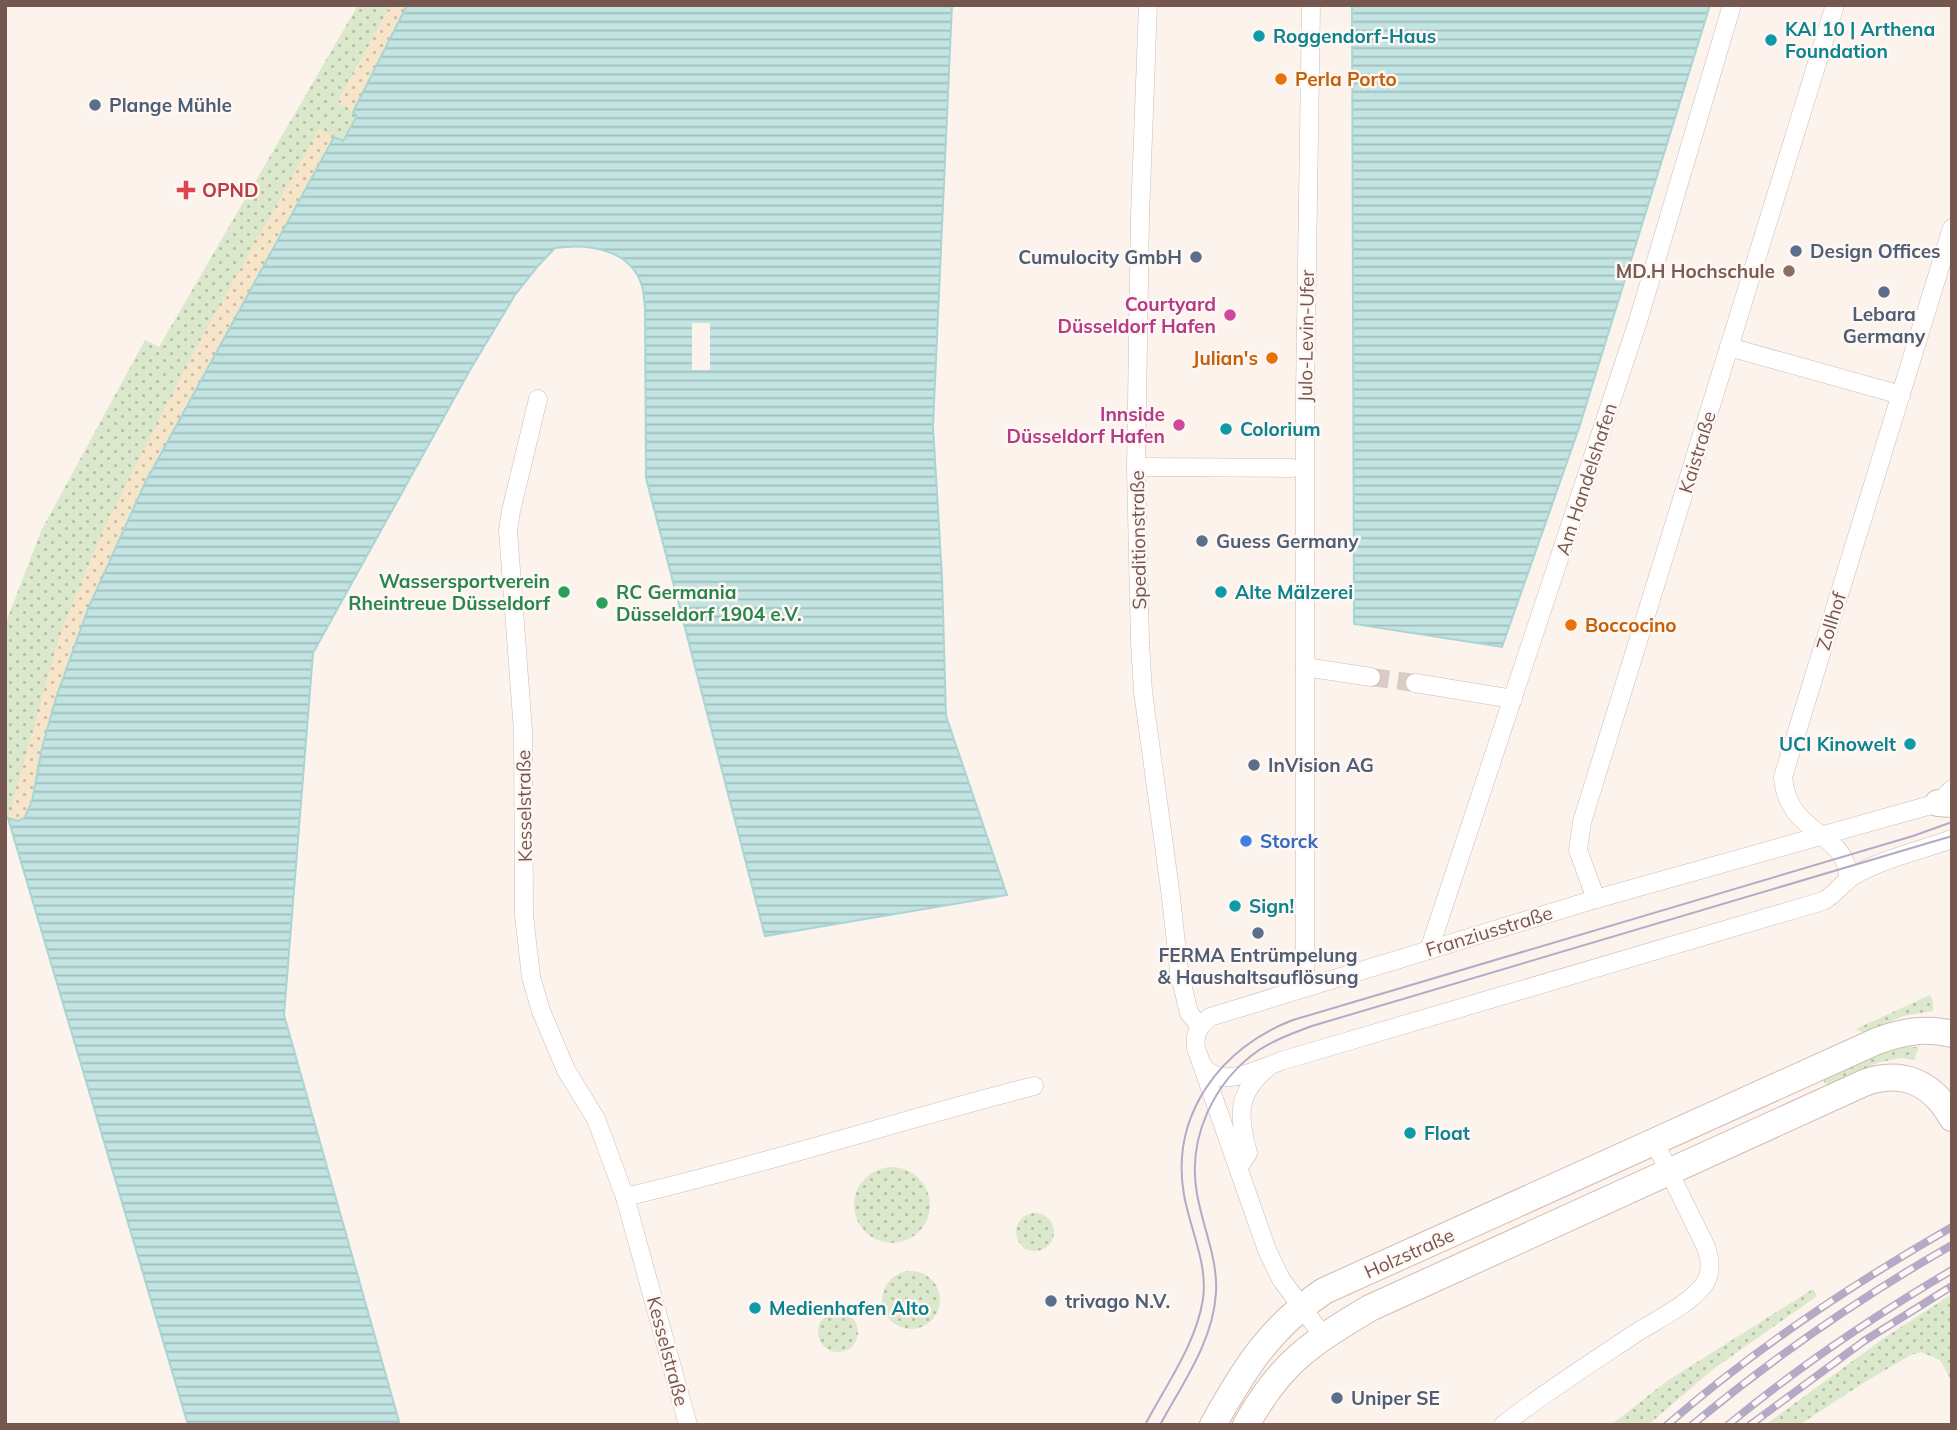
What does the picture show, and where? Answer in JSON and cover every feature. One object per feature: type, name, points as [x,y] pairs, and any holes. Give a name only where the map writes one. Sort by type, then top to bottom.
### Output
[{"type":"main road","name":"Holzstraße","points":[[1213,1425],[1241,1374],[1261,1347],[1301,1307],[1324,1291],[1877,1041],[1912,1030],[1952,1034]]},
{"type":"main road","name":"Holzstraße","points":[[1246,1425],[1279,1375],[1308,1346],[1398,1294],[1875,1079],[1897,1078],[1919,1083],[1941,1100],[1952,1118]]},
{"type":"street","name":"Speditionstraße","points":[[1148,5],[1140,216],[1136,467],[1137,573],[1143,692],[1179,971],[1189,1013],[1200,1026]]},
{"type":"street","name":"Julo-Levin-Ufer","points":[[1305,986],[1305,394],[1311,5]]},
{"type":"street","name":"Am Handelshafen","points":[[1429,950],[1638,321],[1732,5]]},
{"type":"street","name":"Kaistraße","points":[[1596,899],[1578,850],[1582,822],[1835,5]]},
{"type":"street","name":"Zollhof","points":[[1820,837],[1789,805],[1783,777],[1952,228]]},
{"type":"street","points":[[1729,347],[1901,394]]},
{"type":"street","name":"Kesselstraße","points":[[538,398],[508,530],[523,731],[524,915],[531,976],[541,1011],[566,1070],[596,1119],[625,1197],[688,1425]]},
{"type":"street","points":[[1136,467],[1292,468]]},
{"type":"street","points":[[1306,667],[1371,677]]},
{"type":"street","points":[[1415,682],[1513,699]]},
{"type":"street","name":"Franziusstraße","points":[[1200,1026],[1210,1017],[1223,1012],[1305,986],[1596,899],[1947,799]]},
{"type":"street","points":[[1820,837],[1838,848],[1844,856],[1848,880]]},
{"type":"street","points":[[1201,1063],[1208,1073],[1219,1078],[1245,1074],[1281,1061],[1823,901],[1848,880],[1869,868],[1952,839]]},
{"type":"street","points":[[1200,1026],[1195,1038],[1201,1063],[1267,1250],[1281,1279],[1322,1336]]},
{"type":"street","points":[[1239,1167],[1248,1153],[1241,1128],[1240,1111],[1243,1099],[1259,1075],[1281,1061]]},
{"type":"street","points":[[625,1197],[693,1181],[1034,1086]]},
{"type":"street","points":[[1503,1425],[1579,1370],[1681,1304],[1705,1282],[1710,1273],[1706,1247],[1654,1141]]},
{"type":"green space","points":[[358,5],[391,5],[338,102],[358,115],[343,142],[319,129],[8,818],[5,818],[5,625],[41,531],[145,340],[159,347]]},
{"type":"green space","points":[[1930,995],[1933,1011],[1903,1016],[1864,1033],[1856,1029]]},
{"type":"green space","points":[[1899,1047],[1919,1047],[1914,1060],[1902,1058],[1880,1062],[1828,1085],[1824,1082],[1823,1077],[1872,1054]]},
{"type":"green space","points":[[885,1167],[899,1167],[913,1173],[924,1184],[930,1205],[927,1220],[919,1232],[899,1243],[885,1243],[871,1237],[860,1226],[854,1212],[854,1198],[860,1184],[871,1173]]},
{"type":"green space","points":[[1035,1213],[1049,1218],[1054,1232],[1049,1246],[1035,1251],[1021,1246],[1016,1232],[1021,1218]]},
{"type":"green space","points":[[905,1271],[917,1271],[932,1279],[940,1294],[940,1306],[932,1321],[917,1329],[905,1329],[890,1321],[882,1306],[882,1294],[890,1279]]},
{"type":"green space","points":[[1813,1289],[1817,1296],[1712,1370],[1648,1425],[1611,1425],[1667,1381]]},
{"type":"green space","points":[[1952,1294],[1952,1419],[1950,1378],[1940,1360],[1921,1352],[1865,1382],[1799,1425],[1765,1425],[1884,1338]]},
{"type":"green space","points":[[838,1312],[852,1318],[858,1332],[852,1346],[838,1352],[824,1346],[818,1332],[824,1318]]},
{"type":"sand","points":[[391,5],[407,5],[353,112],[338,103]]},
{"type":"sand","points":[[319,129],[334,137],[197,389],[42,748],[32,801],[25,817],[18,821],[8,818],[62,628],[105,527],[192,355]]},
{"type":"water","points":[[407,5],[952,5],[933,426],[942,577],[946,716],[1007,895],[765,936],[646,478],[645,308],[642,286],[628,264],[607,251],[581,247],[555,248],[515,295],[470,370],[313,653],[284,1015],[400,1425],[188,1425],[8,818],[18,821],[25,817],[32,801],[42,748],[56,698],[88,609],[145,483],[334,137],[343,141],[357,116],[353,112]]},
{"type":"water","points":[[1352,5],[1710,5],[1579,428],[1502,647],[1354,624]]},
{"type":"pier","points":[[692,323],[710,323],[710,370],[692,370]]},
{"type":"tunnel","points":[[1371,677],[1415,683]]},
{"type":"tram line","points":[[1145,1425],[1187,1348],[1203,1299],[1201,1260],[1184,1195],[1182,1166],[1185,1138],[1193,1112],[1206,1088],[1223,1066],[1244,1047],[1293,1020],[1913,836],[1952,822]]},
{"type":"tram line","points":[[1160,1425],[1195,1362],[1214,1311],[1215,1268],[1197,1194],[1195,1173],[1200,1133],[1207,1113],[1228,1078],[1259,1050],[1278,1039],[1312,1026],[1952,836]]},
{"type":"railway","points":[[1667,1425],[1769,1344],[1877,1272],[1952,1227]]},
{"type":"railway","points":[[1692,1425],[1818,1329],[1952,1245]]},
{"type":"railway","points":[[1728,1425],[1837,1343],[1952,1270]]},
{"type":"railway","points":[[1750,1425],[1864,1341],[1952,1286]]},
{"type":"place","name":"Roggendorf-Haus","points":[[1259,36]]},
{"type":"place","name":"KAI 10 | Arthena Foundation","points":[[1771,40]]},
{"type":"place","name":"Perla Porto","points":[[1281,79]]},
{"type":"place","name":"Plange Mühle","points":[[95,105]]},
{"type":"place","name":"OPND","points":[[186,190]]},
{"type":"place","name":"Design Offices","points":[[1796,251]]},
{"type":"place","name":"Cumulocity GmbH","points":[[1196,257]]},
{"type":"place","name":"MD.H Hochschule","points":[[1789,271]]},
{"type":"place","name":"Lebara Germany","points":[[1884,292]]},
{"type":"place","name":"Courtyard Düsseldorf Hafen","points":[[1230,315]]},
{"type":"place","name":"Julian's","points":[[1272,358]]},
{"type":"place","name":"Innside Düsseldorf Hafen","points":[[1179,425]]},
{"type":"place","name":"Colorium","points":[[1226,429]]},
{"type":"place","name":"Guess Germany","points":[[1202,541]]},
{"type":"place","name":"Wassersportverein Rheintreue Düsseldorf","points":[[564,592]]},
{"type":"place","name":"Alte Mälzerei","points":[[1221,592]]},
{"type":"place","name":"RC Germania Düsseldorf 1904 e.V.","points":[[602,603]]},
{"type":"place","name":"Boccocino","points":[[1571,625]]},
{"type":"place","name":"UCI Kinowelt","points":[[1910,744]]},
{"type":"place","name":"InVision AG","points":[[1254,765]]},
{"type":"place","name":"Storck","points":[[1246,841]]},
{"type":"place","name":"Sign!","points":[[1235,906]]},
{"type":"place","name":"FERMA Entrümpelung & Haushaltsauflösung","points":[[1258,933]]},
{"type":"place","name":"Float","points":[[1410,1133]]},
{"type":"place","name":"trivago N.V.","points":[[1051,1301]]},
{"type":"place","name":"Medienhafen Alto","points":[[755,1308]]},
{"type":"place","name":"Uniper SE","points":[[1337,1398]]}]
